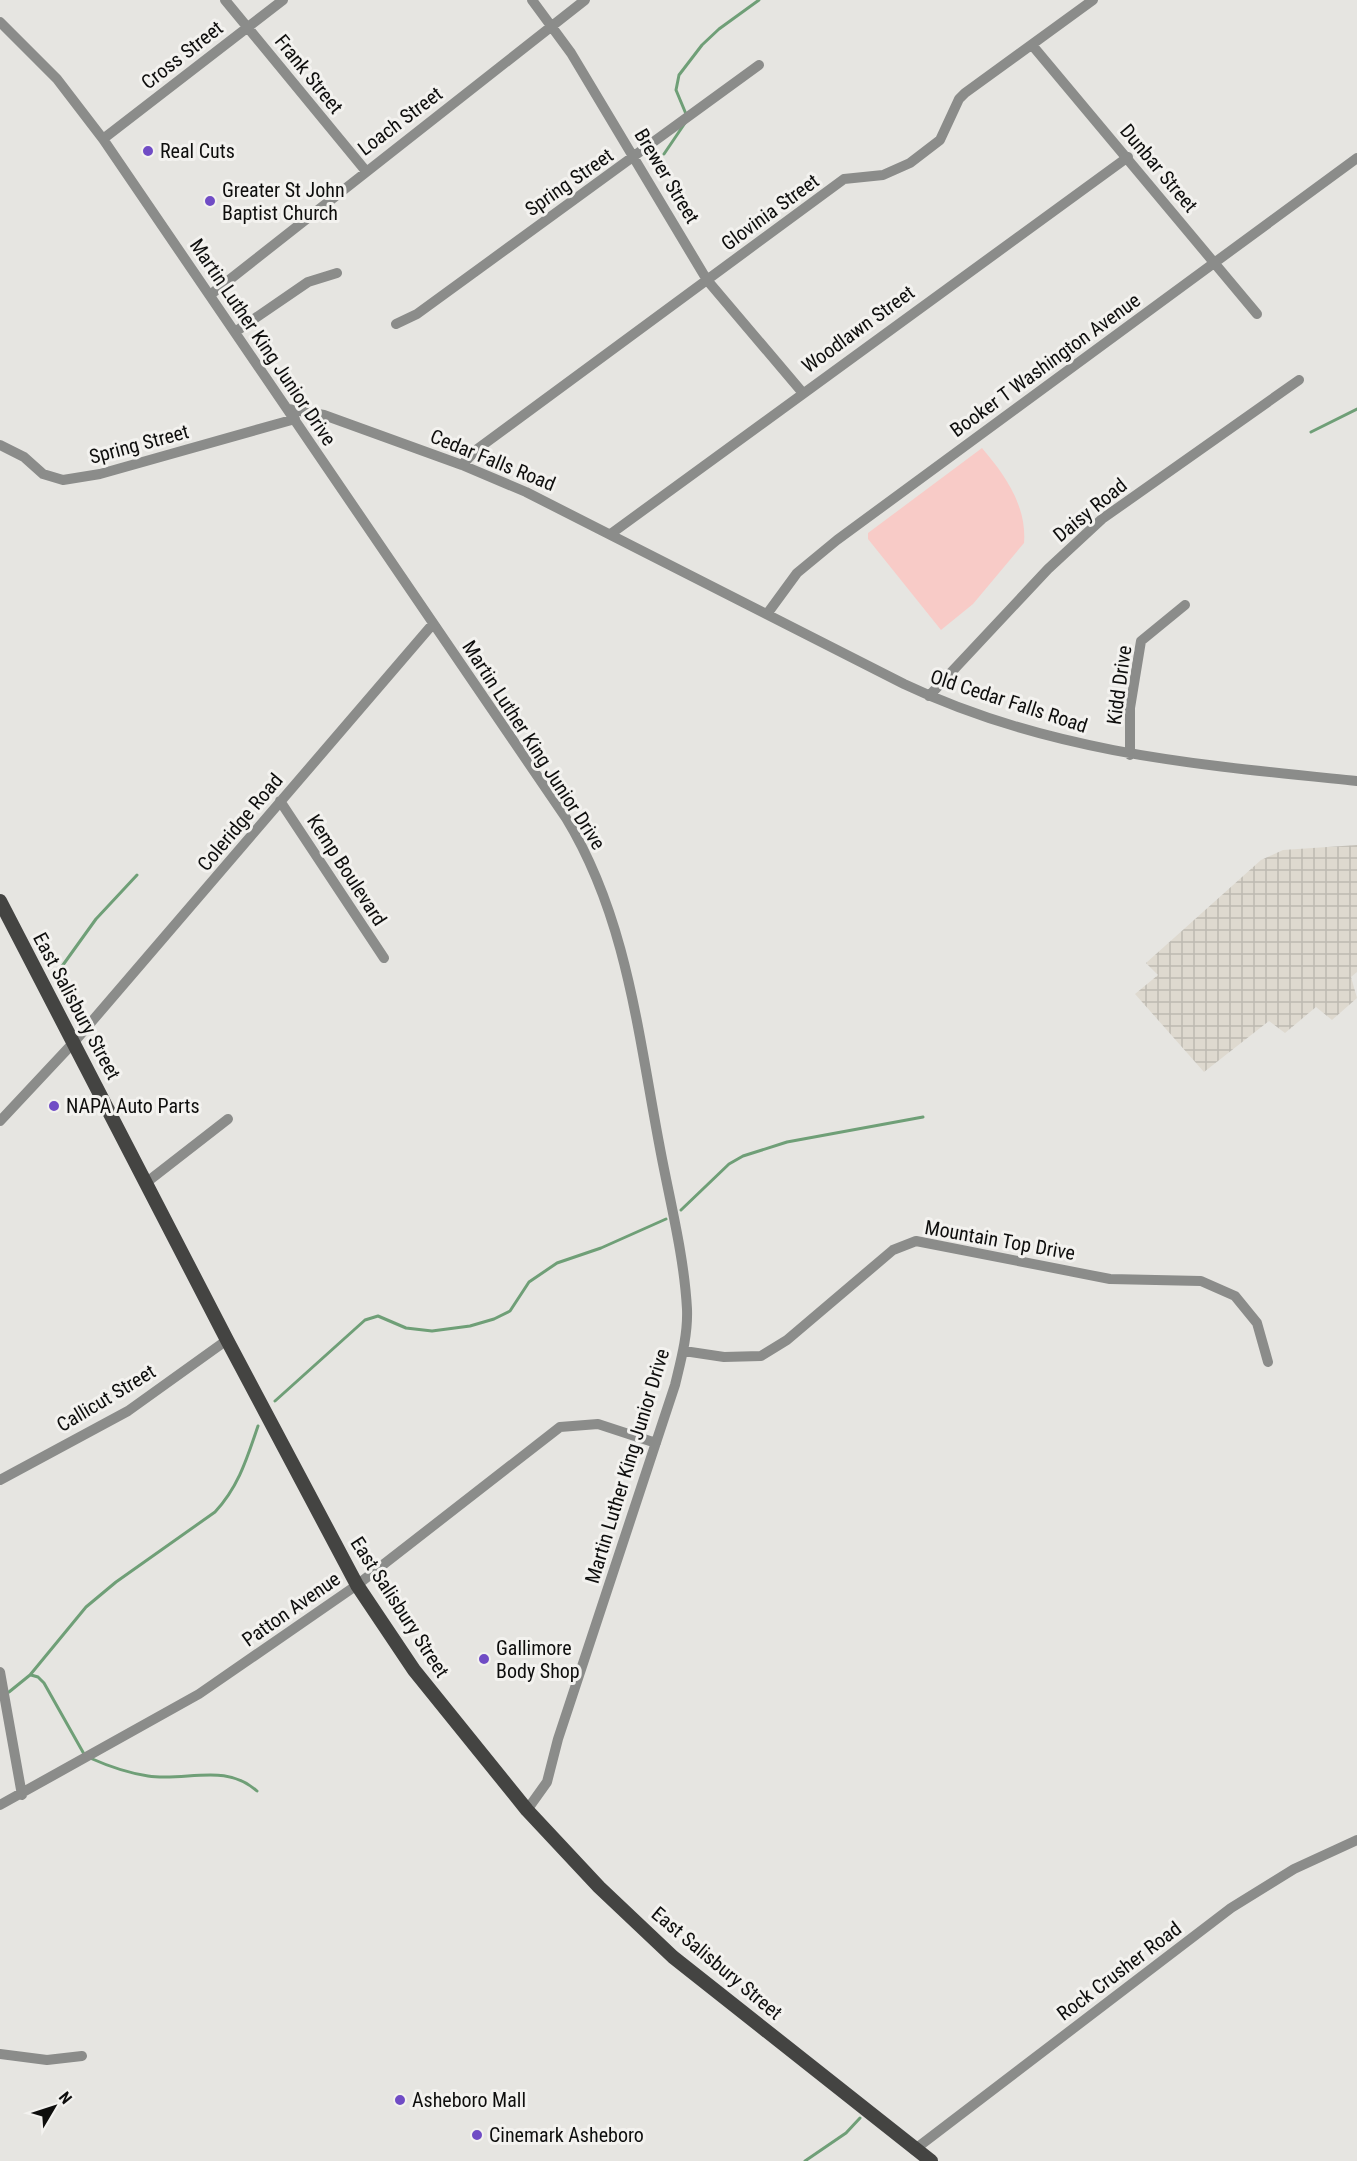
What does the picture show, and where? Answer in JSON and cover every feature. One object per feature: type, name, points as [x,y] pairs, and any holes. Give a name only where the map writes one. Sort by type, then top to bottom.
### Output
[{"type":"main road","name":"East Salisbury Street","points":[[0,901],[75,1041],[227,1340],[357,1585],[414,1670],[527,1810],[599,1887],[673,1957],[914,2150],[931,2161]]},
{"type":"street","name":"Frank Street","points":[[225,0],[365,170]]},
{"type":"street","name":"Cross Street","points":[[103,139],[283,0]]},
{"type":"street","name":"Brewer Street","points":[[532,0],[552,25],[599,98],[707,280],[802,392]]},
{"type":"street","name":"Loach Street","points":[[210,294],[365,170],[585,0]]},
{"type":"street","name":"Glovinia Street","points":[[462,465],[476,450],[844,179],[883,175],[910,164],[940,140],[964,93],[1093,0]]},
{"type":"street","name":"Martin Luther King Junior Drive","points":[[0,22],[57,79],[103,139],[210,294],[432,625],[572,828],[596,874],[610,910],[634,1011],[680,1257],[687,1311],[684,1351],[564,1721],[549,1776],[527,1810]]},
{"type":"street","name":"Dunbar Street","points":[[1032,45],[1257,314]]},
{"type":"street","name":"Spring Street","points":[[396,324],[417,314],[759,65]]},
{"type":"street","name":"Woodlawn Street","points":[[612,533],[802,392],[1128,157]]},
{"type":"street","name":"Booker T Washington Avenue","points":[[767,614],[796,573],[837,540],[1357,158]]},
{"type":"street","points":[[236,332],[308,282],[337,273]]},
{"type":"street","name":"Daisy Road","points":[[929,696],[1048,569],[1102,519],[1299,380]]},
{"type":"street","name":"Cedar Falls Road","points":[[288,409],[324,415],[462,465],[612,533],[677,567]]},
{"type":"street","name":"Spring Street","points":[[0,446],[16,452],[50,477],[63,480],[100,474],[295,420]]},
{"type":"street","name":"Old Cedar Falls Road","points":[[677,567],[929,696],[1042,734],[1130,755],[1357,780]]},
{"type":"street","name":"Kidd Drive","points":[[1130,755],[1130,708],[1141,641],[1185,605]]},
{"type":"street","name":"Coleridge Road","points":[[0,1121],[75,1041],[432,625]]},
{"type":"street","name":"Kemp Boulevard","points":[[280,801],[384,958]]},
{"type":"street","points":[[147,1182],[228,1119]]},
{"type":"street","name":"Mountain Top Drive","points":[[684,1351],[724,1357],[761,1356],[787,1340],[893,1250],[916,1241],[1110,1279],[1201,1281],[1235,1296],[1257,1323],[1268,1362]]},
{"type":"street","name":"Callicut Street","points":[[0,1480],[128,1411],[227,1340]]},
{"type":"street","name":"Patton Avenue","points":[[0,1805],[22,1795],[199,1694],[357,1585],[560,1427],[598,1424],[656,1443]]},
{"type":"street","points":[[0,1672],[22,1795]]},
{"type":"street","name":"Rock Crusher Road","points":[[914,2150],[1232,1908],[1294,1869],[1357,1840]]},
{"type":"street","points":[[0,2054],[47,2060],[82,2056]]},
{"type":"shaded area","points":[[982,448],[999,469],[1013,492],[1022,516],[1024,543],[973,604],[941,630],[868,539],[868,533]]},
{"type":"shaded area","points":[[1357,845],[1357,972],[1351,977],[1357,998],[1332,1020],[1316,1007],[1285,1033],[1269,1021],[1204,1072],[1135,994],[1158,975],[1146,963],[1261,860],[1283,850]]},
{"type":"waterway","points":[[686,114],[676,90],[679,75],[702,45],[719,29],[759,0]]},
{"type":"waterway","points":[[664,154],[685,123]]},
{"type":"waterway","points":[[1311,432],[1357,409]]},
{"type":"waterway","points":[[55,976],[96,919],[137,875]]},
{"type":"waterway","points":[[681,1210],[729,1164],[743,1156],[787,1142],[923,1117]]},
{"type":"waterway","points":[[275,1401],[365,1320],[378,1316],[406,1328],[432,1331],[470,1326],[494,1319],[510,1311],[529,1282],[557,1263],[601,1248],[666,1219]]},
{"type":"waterway","points":[[9,1692],[30,1675],[86,1607],[116,1582],[215,1512],[236,1482],[258,1426]]},
{"type":"waterway","points":[[31,1675],[38,1677],[44,1683],[84,1754]]},
{"type":"waterway","points":[[90,1758],[118,1769],[148,1776],[218,1775],[232,1777],[245,1782],[257,1791]]},
{"type":"waterway","points":[[805,2161],[846,2133],[860,2118]]},
{"type":"place","name":"Real Cuts","points":[[148,151]]},
{"type":"place","name":"Greater St John Baptist Church","points":[[210,201]]},
{"type":"place","name":"NAPA Auto Parts","points":[[54,1106]]},
{"type":"place","name":"Gallimore Body Shop","points":[[484,1659]]},
{"type":"place","name":"Asheboro Mall","points":[[400,2100]]},
{"type":"place","name":"Cinemark Asheboro","points":[[477,2135]]}]
